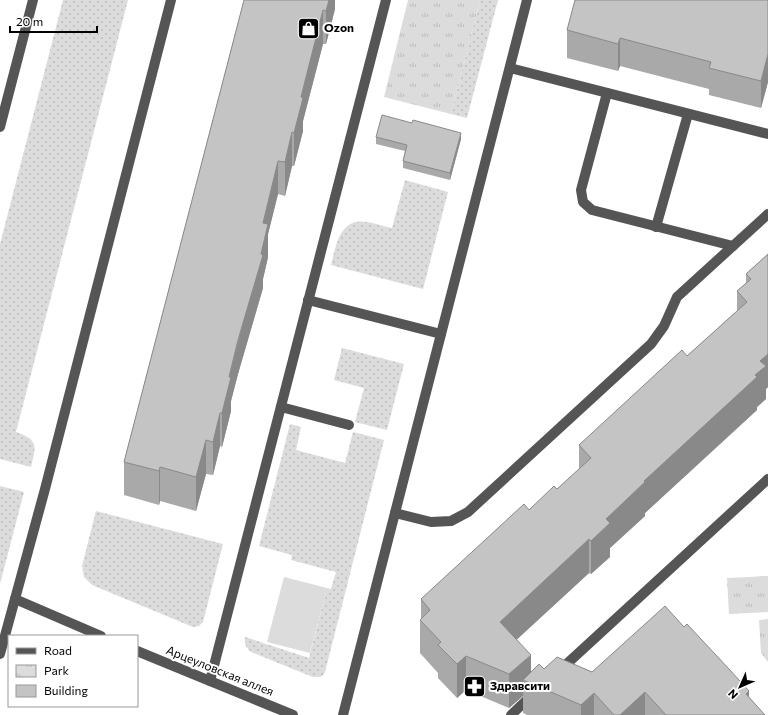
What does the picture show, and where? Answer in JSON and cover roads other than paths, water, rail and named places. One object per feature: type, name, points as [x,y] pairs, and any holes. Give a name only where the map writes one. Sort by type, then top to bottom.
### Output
[{"type":"street","points":[[0,127],[33,0]]},
{"type":"street","points":[[0,654],[47,481],[171,0]]},
{"type":"street","points":[[210,681],[386,0]]},
{"type":"street","points":[[343,715],[527,0]]},
{"type":"street","points":[[510,68],[768,134]]},
{"type":"street","points":[[607,92],[581,190],[583,202],[592,210],[733,246]]},
{"type":"street","points":[[656,227],[688,114]]},
{"type":"street","points":[[395,513],[431,522],[451,521],[468,512],[651,344],[664,326],[678,297],[768,214]]},
{"type":"street","points":[[308,300],[441,334]]},
{"type":"street","points":[[281,408],[349,425]]},
{"type":"street","points":[[550,679],[768,479]]},
{"type":"street","points":[[15,599],[99,635]]},
{"type":"street","name":"Арцеуловская аллея","points":[[138,651],[293,715]]},
{"type":"street","points":[[511,715],[538,690]]},
{"type":"place","name":"Ozon","points":[[309,28]]},
{"type":"place","name":"Здравсити","points":[[475,686]]}]
